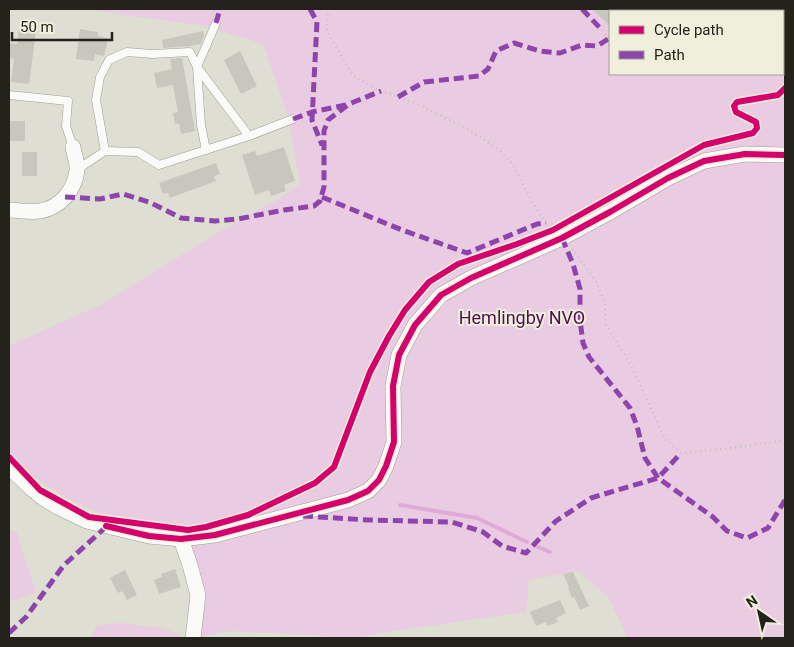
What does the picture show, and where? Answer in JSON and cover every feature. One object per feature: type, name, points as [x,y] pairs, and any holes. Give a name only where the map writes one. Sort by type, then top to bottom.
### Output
[{"type":"street","points":[[9,210],[37,212],[58,204],[73,185],[78,169],[72,148]]},
{"type":"street","points":[[9,468],[43,498],[88,521],[149,536],[181,539],[214,535],[348,500],[368,491],[379,480],[386,466],[394,442],[393,386],[399,355],[415,325],[441,295],[562,232],[610,212],[668,178],[704,161],[745,154],[785,155]]},
{"type":"street","points":[[181,539],[198,595],[193,638]]},
{"type":"lane","points":[[206,150],[201,125],[197,68],[216,23]]},
{"type":"lane","points":[[105,151],[96,100],[100,77],[109,60],[127,52],[152,54],[190,52],[197,68],[249,136]]},
{"type":"lane","points":[[9,95],[68,101],[66,126],[72,148]]},
{"type":"lane","points":[[78,169],[105,151],[138,152],[159,165],[249,136],[293,119]]},
{"type":"path","points":[[328,9],[326,30],[353,76],[380,91],[418,104],[471,132],[498,149],[511,162],[546,223]]},
{"type":"path","points":[[602,30],[608,39]]},
{"type":"path","points":[[544,233],[562,232],[596,282],[605,304],[606,326],[631,365],[666,439],[681,453],[785,440]]},
{"type":"green space","name":"Hemlingby NVO","points":[[82,9],[785,9],[785,638],[627,638],[608,597],[578,571],[529,580],[526,612],[358,638],[326,638],[326,636],[231,631],[195,638],[190,574],[174,531],[109,516],[74,502],[32,476],[9,453],[9,346],[104,303],[219,232],[277,200],[300,184],[287,114],[263,44],[206,26]]},
{"type":"green space","points":[[16,530],[36,593],[9,602],[9,532]]},
{"type":"green space","points":[[121,623],[163,628],[179,634],[180,638],[91,638],[97,625]]},
{"type":"building","points":[[592,9],[610,9],[609,25]]},
{"type":"building","points":[[20,21],[37,24],[29,84],[11,82],[14,59],[9,58],[9,43],[17,44]]},
{"type":"building","points":[[80,29],[98,32],[98,36],[107,38],[104,56],[95,54],[94,61],[76,59]]},
{"type":"building","points":[[203,31],[204,36],[201,44],[163,48],[162,40]]},
{"type":"building","points":[[240,51],[257,86],[241,94],[224,60]]},
{"type":"building","points":[[182,58],[195,131],[181,134],[179,123],[175,124],[173,113],[178,112],[173,85],[157,88],[154,73],[172,69],[170,59]]},
{"type":"building","points":[[9,121],[25,121],[25,141],[9,141]]},
{"type":"building","points":[[284,147],[295,181],[284,185],[286,191],[271,196],[269,190],[255,195],[242,155],[255,151],[257,156]]},
{"type":"building","points":[[22,152],[37,152],[37,176],[22,176]]},
{"type":"building","points":[[216,163],[220,174],[214,176],[216,181],[170,198],[168,193],[163,194],[159,183]]},
{"type":"building","points":[[175,569],[181,587],[159,594],[154,580],[162,577],[161,574]]},
{"type":"building","points":[[125,570],[137,595],[127,600],[122,591],[118,593],[110,578]]},
{"type":"building","points":[[573,572],[589,606],[580,610],[574,597],[572,598],[563,574]]},
{"type":"building","points":[[560,600],[566,613],[556,618],[558,622],[547,626],[546,622],[536,626],[530,612]]},
{"type":"waterway","points":[[400,505],[477,518],[527,542]]},
{"type":"waterway","points":[[538,547],[550,552]]},
{"type":"marked path","points":[[216,23],[220,9]]},
{"type":"marked path","points":[[310,9],[317,22],[312,120],[322,145]]},
{"type":"marked path","points":[[582,9],[602,30]]},
{"type":"marked path","points":[[398,97],[424,82],[479,76],[488,69],[496,51],[514,43],[540,51],[560,53],[582,45],[597,46],[608,39]]},
{"type":"marked path","points":[[65,197],[100,199],[123,194],[149,202],[181,218],[215,221],[314,206],[320,201],[324,187],[324,131],[328,120],[349,104],[381,91]]},
{"type":"marked path","points":[[293,119],[312,112],[346,105]]},
{"type":"marked path","points":[[322,197],[402,230],[467,253],[537,224],[546,223]]},
{"type":"marked path","points":[[562,238],[573,264],[580,289],[580,320],[583,343],[589,357],[630,408],[637,426],[645,458],[658,478],[713,517],[727,531],[747,538],[768,528],[785,500]]},
{"type":"marked path","points":[[303,516],[452,522],[483,532],[502,546],[526,553],[556,521],[591,498],[658,478],[681,453]]},
{"type":"marked path","points":[[9,633],[26,617],[64,565],[107,526]]},
{"type":"cycle path","points":[[9,457],[40,490],[89,517],[188,530],[248,515],[315,483],[334,467],[370,372],[405,310],[429,282],[458,264],[553,230],[704,145],[753,133],[757,128],[756,122],[736,112],[734,106],[737,102],[778,95],[785,88]]},
{"type":"cycle path","points":[[106,526],[149,536],[181,539],[215,535],[348,500],[368,491],[379,480],[394,442],[393,386],[399,355],[415,325],[441,295],[471,278],[562,238],[668,178],[704,161],[745,154],[785,155]]}]
